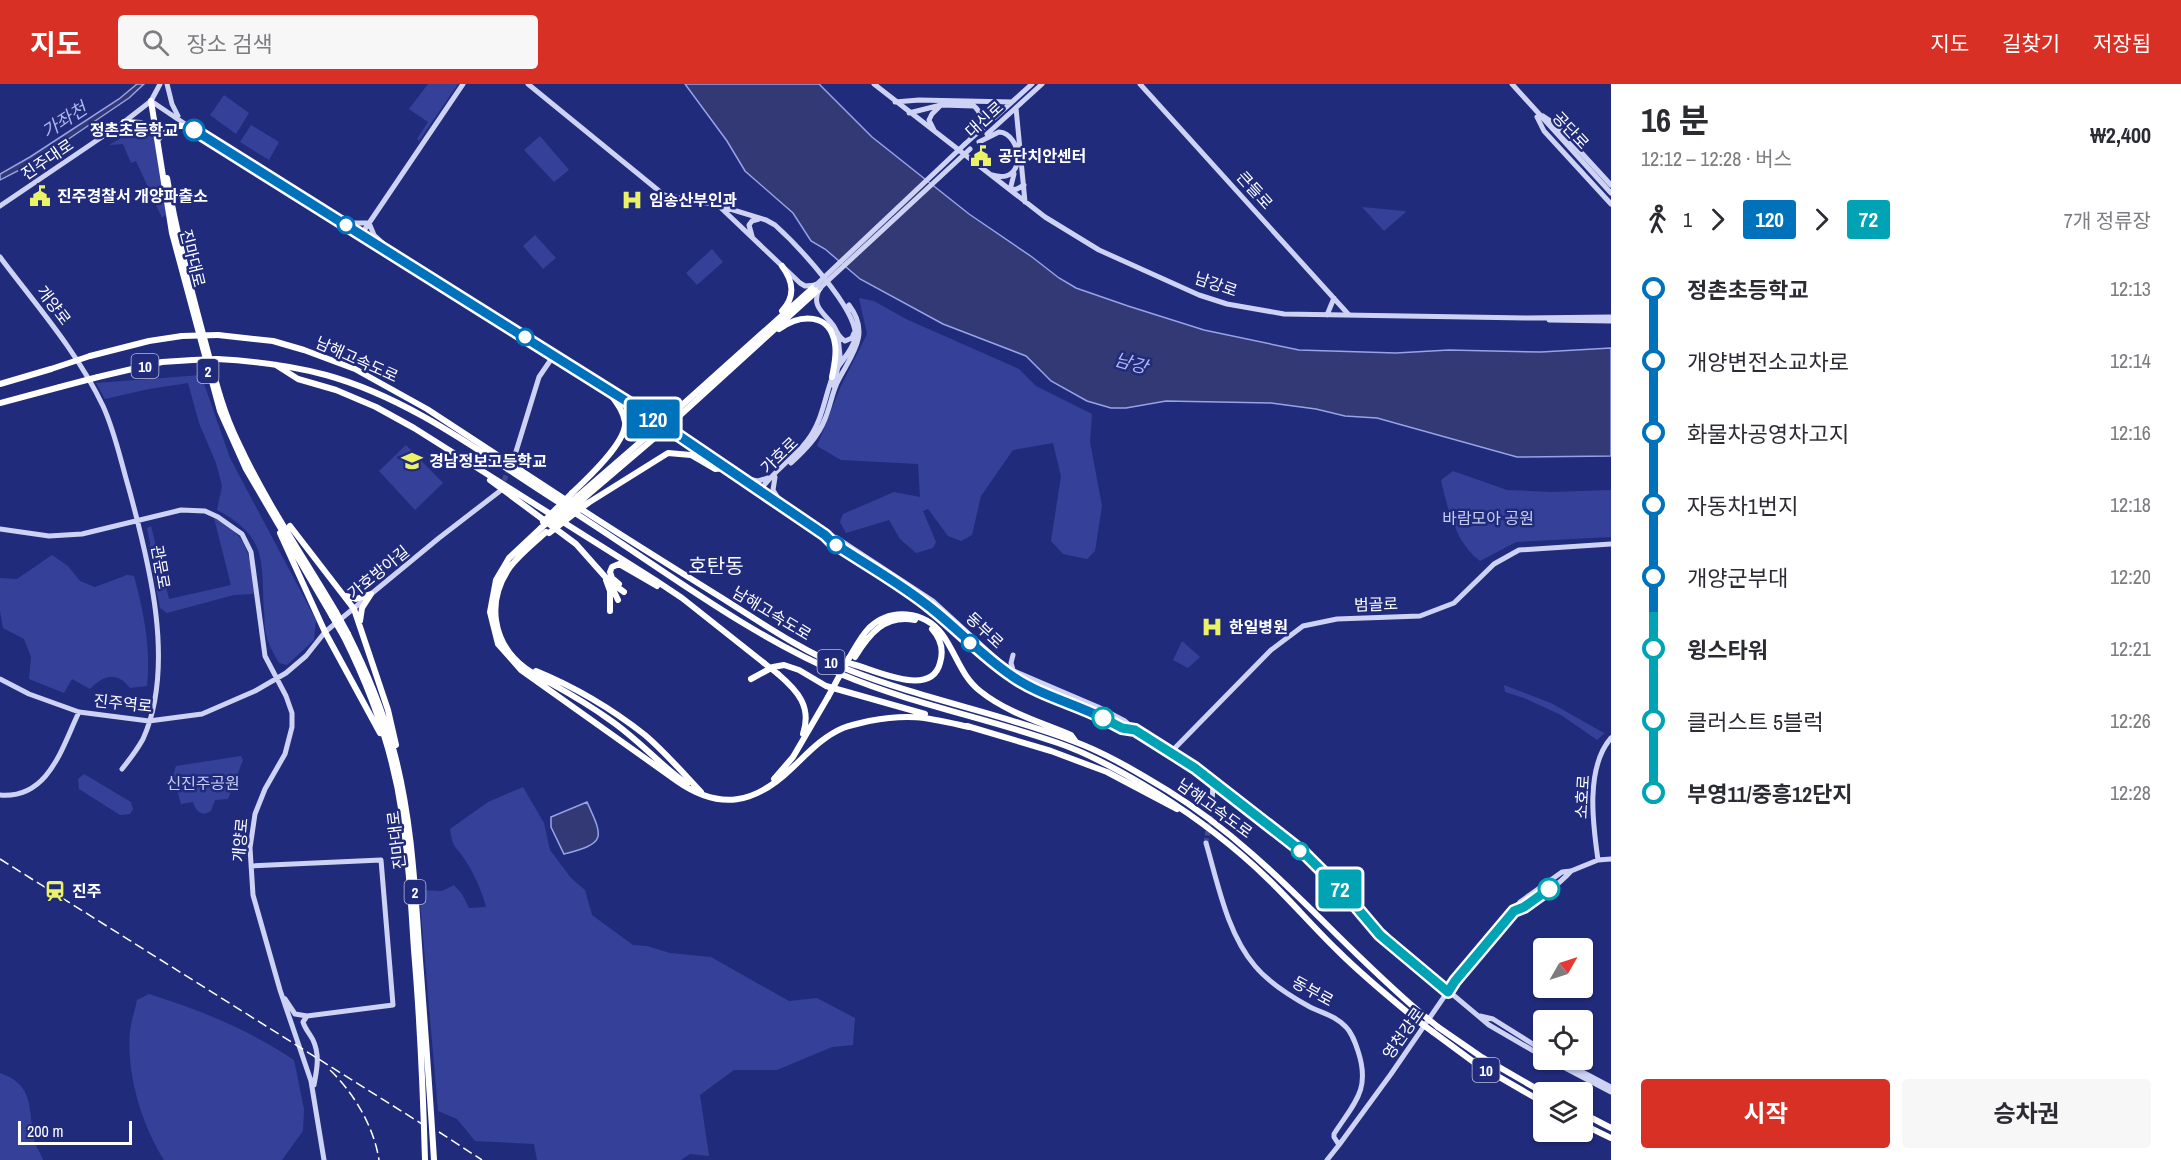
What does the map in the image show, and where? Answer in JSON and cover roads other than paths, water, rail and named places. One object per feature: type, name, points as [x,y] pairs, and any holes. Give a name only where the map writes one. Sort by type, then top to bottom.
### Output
[{"type":"highway","name":"진마대로","points":[[152,101],[177,232],[216,383],[237,442],[334,614]]},
{"type":"highway","points":[[124,122],[141,123],[158,135],[169,126],[188,126]]},
{"type":"highway","name":"진마대로","points":[[158,135],[172,233],[214,393],[233,444],[273,515],[334,614]]},
{"type":"highway","points":[[674,417],[787,306],[791,281],[782,266]]},
{"type":"highway","points":[[756,337],[818,286]]},
{"type":"highway","points":[[818,286],[762,342],[504,564],[496,580],[490,612],[495,637],[514,664],[677,781],[701,796],[719,800],[738,800],[755,794],[782,777],[820,742],[850,725],[907,716],[931,718],[969,727]]},
{"type":"highway","points":[[762,342],[792,322],[808,318],[815,319],[829,329],[834,337],[836,354],[832,377]]},
{"type":"highway","name":"남해고속도로","points":[[0,384],[90,356],[138,344],[182,336],[218,335],[273,342],[304,350],[374,379],[427,409],[785,638],[821,657],[906,690],[1016,721],[1077,742],[1167,790],[1238,840],[1281,878],[1364,962],[1422,1014],[1435,1030],[1475,1063],[1533,1097]]},
{"type":"highway","name":"남해고속도로","points":[[0,403],[162,362],[217,359],[274,364],[327,375],[374,392],[432,422],[692,590],[814,661],[870,685],[1061,744],[1107,764],[1186,811],[1240,853],[1338,952],[1418,1021],[1533,1087]]},
{"type":"highway","points":[[274,364],[298,379],[336,390],[376,407],[671,591],[764,663],[796,690],[806,712],[804,732],[787,765]]},
{"type":"highway","points":[[580,498],[624,433],[623,414],[607,389]]},
{"type":"highway","points":[[543,530],[580,498],[668,453],[691,455],[715,469],[726,468]]},
{"type":"highway","points":[[466,462],[576,544],[610,582],[618,600]]},
{"type":"highway","points":[[265,493],[271,497],[293,531],[344,593],[354,609],[388,710],[399,758],[398,770]]},
{"type":"highway","points":[[273,515],[276,527],[325,632],[379,730],[393,784],[398,790]]},
{"type":"highway","points":[[528,544],[505,576],[496,597],[495,613],[498,631],[505,648],[525,668],[609,719],[640,742],[685,782],[701,792],[721,797],[743,795],[764,787],[787,765],[830,697]]},
{"type":"highway","points":[[610,582],[625,591],[610,576],[610,570],[614,565],[619,564],[671,591]]},
{"type":"highway","points":[[603,574],[610,591],[611,607]]},
{"type":"highway","points":[[344,593],[352,599],[371,594]]},
{"type":"highway","points":[[360,622],[362,608],[371,594]]},
{"type":"highway","name":"2","points":[[334,614],[346,635]]},
{"type":"highway","points":[[774,783],[791,766],[866,631],[880,619],[898,614],[921,618],[932,624],[942,634],[965,674],[979,691],[1004,707],[1071,735],[1077,742]]},
{"type":"highway","points":[[821,657],[852,663],[914,681],[925,679],[937,670],[941,660],[941,645],[933,630],[926,625],[919,621],[900,618],[876,629],[851,659]]},
{"type":"highway","name":"진마대로","points":[[346,635],[371,682],[382,711],[407,813],[434,1160]]},
{"type":"highway","name":"진마대로","points":[[346,635],[377,712],[398,790],[409,878],[422,1046],[425,1160]]},
{"type":"highway","points":[[751,680],[773,667],[784,665],[799,670],[826,686],[1052,752],[1107,772],[1171,807],[1186,811]]},
{"type":"highway","points":[[1593,1118],[1608,1126]]},
{"type":"highway","points":[[1593,1129],[1611,1138]]},
{"type":"street","name":"진주대로","points":[[0,206],[152,101],[160,84]]},
{"type":"street","points":[[167,84],[175,113],[188,126]]},
{"type":"street","points":[[361,235],[463,84]]},
{"type":"street","name":"가호로","points":[[528,84],[664,195],[717,205],[763,219],[782,232],[853,311],[859,330],[856,348],[837,383],[824,423],[813,441],[760,491]]},
{"type":"street","name":"남강로","points":[[874,84],[1045,217],[1099,250],[1199,295],[1227,304],[1263,311],[1326,315],[1526,318],[1611,316]]},
{"type":"street","name":"대신로","points":[[818,286],[971,138],[1032,84]]},
{"type":"street","name":"대신로","points":[[818,286],[1042,84]]},
{"type":"street","name":"큰들로","points":[[1140,84],[1349,315]]},
{"type":"street","name":"공단로","points":[[1512,84],[1611,193]]},
{"type":"street","points":[[909,113],[919,100]]},
{"type":"street","points":[[895,102],[919,100],[1012,102]]},
{"type":"street","name":"동부로","points":[[152,101],[188,126],[554,355],[726,468],[932,608],[976,649],[1011,676],[1029,687],[1122,728],[1135,730]]},
{"type":"street","points":[[909,113],[941,105],[970,104],[980,113],[980,123],[971,138]]},
{"type":"street","points":[[936,134],[929,120],[941,105]]},
{"type":"street","points":[[1016,108],[1025,202]]},
{"type":"street","points":[[1534,110],[1555,124],[1611,185]]},
{"type":"street","points":[[1534,110],[1544,132],[1611,204]]},
{"type":"street","points":[[979,142],[994,133],[1004,132],[1009,135],[1015,142],[1017,165],[1010,190],[1022,186]]},
{"type":"street","points":[[1014,172],[1015,182],[1022,186]]},
{"type":"street","points":[[990,174],[1002,178],[1011,176],[1014,172]]},
{"type":"street","points":[[717,205],[805,286],[818,286],[816,298],[819,309],[838,335],[841,348],[831,402]]},
{"type":"street","points":[[326,213],[353,223],[369,223]]},
{"type":"street","points":[[761,246],[749,230],[752,221],[763,219]]},
{"type":"street","points":[[369,223],[374,235],[395,256]]},
{"type":"street","name":"개양로","points":[[0,257],[72,351],[83,371]]},
{"type":"street","name":"가호로","points":[[774,477],[811,436],[820,421],[832,377],[854,343],[856,331],[854,323],[833,289]]},
{"type":"street","points":[[1326,315],[1334,298]]},
{"type":"street","points":[[1526,318],[1563,322],[1611,321]]},
{"type":"street","points":[[838,335],[845,340],[852,338],[854,323]]},
{"type":"street","points":[[514,458],[539,377],[554,355]]},
{"type":"street","name":"관문로","points":[[83,371],[103,406],[109,422],[138,522],[151,586],[158,645],[157,675],[149,721],[138,748],[122,769]]},
{"type":"street","points":[[739,477],[758,481],[774,477],[775,496],[785,509]]},
{"type":"street","name":"가호방아길","points":[[278,678],[301,660],[325,632],[500,491]]},
{"type":"street","name":"개양로","points":[[0,529],[49,536],[82,534],[181,510],[205,511],[242,534],[251,552],[265,656],[278,678],[292,713],[292,728],[285,754],[265,789],[255,814],[250,848],[253,895],[280,990],[313,1089],[324,1160]]},
{"type":"street","name":"동부로","points":[[825,535],[837,538],[933,601],[1002,664],[1125,721],[1135,730],[1213,781],[1304,853],[1401,954],[1408,957],[1480,1016]]},
{"type":"street","name":"범골로","points":[[1171,752],[1271,650],[1302,626],[1337,619],[1420,616],[1454,603],[1494,564],[1519,550],[1611,544]]},
{"type":"street","points":[[1013,655],[1011,663],[1014,671]]},
{"type":"street","name":"진주역로","points":[[0,679],[29,694],[79,712],[149,721],[202,714],[224,706],[278,678]]},
{"type":"street","points":[[0,795],[24,792],[45,779],[79,712]]},
{"type":"street","name":"소호로","points":[[1598,860],[1594,831],[1593,790],[1602,753],[1611,738]]},
{"type":"street","points":[[1212,806],[1213,781]]},
{"type":"street","name":"동부로","points":[[1206,843],[1230,922],[1241,947],[1250,960],[1278,987],[1311,1008],[1338,1020],[1347,1027],[1353,1038],[1364,1078],[1358,1096],[1334,1134],[1339,1144],[1327,1160]]},
{"type":"street","name":"영천강로","points":[[1339,1144],[1455,981],[1514,911],[1524,907],[1565,878],[1571,871],[1598,860],[1610,859]]},
{"type":"street","points":[[251,866],[381,860],[393,1005],[307,1016],[295,1014]]},
{"type":"street","points":[[280,990],[313,1040],[318,1068],[313,1089]]},
{"type":"street","points":[[304,1027],[303,1023],[307,1016]]},
{"type":"street","points":[[1480,1016],[1493,1019],[1533,1044]]},
{"type":"street","points":[[1480,1016],[1490,1025],[1533,1051]]},
{"type":"street","points":[[1569,1070],[1611,1092]]},
{"type":"street","points":[[1579,1070],[1611,1087]]},
{"type":"water","name":"가좌천","points":[[137,84],[144,84],[129,98],[33,163],[0,180],[0,174],[119,99]]},
{"type":"water","name":"남강","points":[[685,84],[819,84],[872,137],[969,214],[1059,278],[1076,288],[1204,330],[1299,350],[1396,353],[1449,350],[1541,352],[1611,348],[1611,456],[1517,457],[1377,418],[1345,416],[1316,409],[1271,403],[1166,401],[1126,408],[1111,408],[1087,401],[1051,381],[1026,356],[943,324],[860,279],[825,249],[811,241],[793,213],[745,171],[727,141]]},
{"type":"water","points":[[587,802],[596,824],[598,838],[588,846],[564,854],[551,827],[551,817]]},
{"type":"tunnel","points":[[501,487],[514,458]]},
{"type":"tunnel","points":[[1206,843],[1212,806]]},
{"type":"railway","points":[[0,859],[422,1124]]},
{"type":"railway","points":[[330,1070],[362,1111],[373,1135],[379,1160]]},
{"type":"railway","points":[[439,1132],[482,1160]]},
{"type":"place","name":"정촌초등학교","points":[[194,130]]},
{"type":"place","name":"공단치안센터","points":[[981,156]]},
{"type":"place","name":"진주경찰서 개양파출소","points":[[40,196]]},
{"type":"place","name":"임송산부인과","points":[[632,200]]},
{"type":"place","name":"경남정보고등학교","points":[[412,461]]},
{"type":"place","name":"한일병원","points":[[1212,627]]},
{"type":"place","name":"진주","points":[[55,891]]},
{"type":"district","name":"호탄동","points":[[716,565]]},
{"type":"park label","name":"바람모아 공원","points":[[1488,518]]},
{"type":"park label","name":"신진주공원","points":[[203,783]]}]
